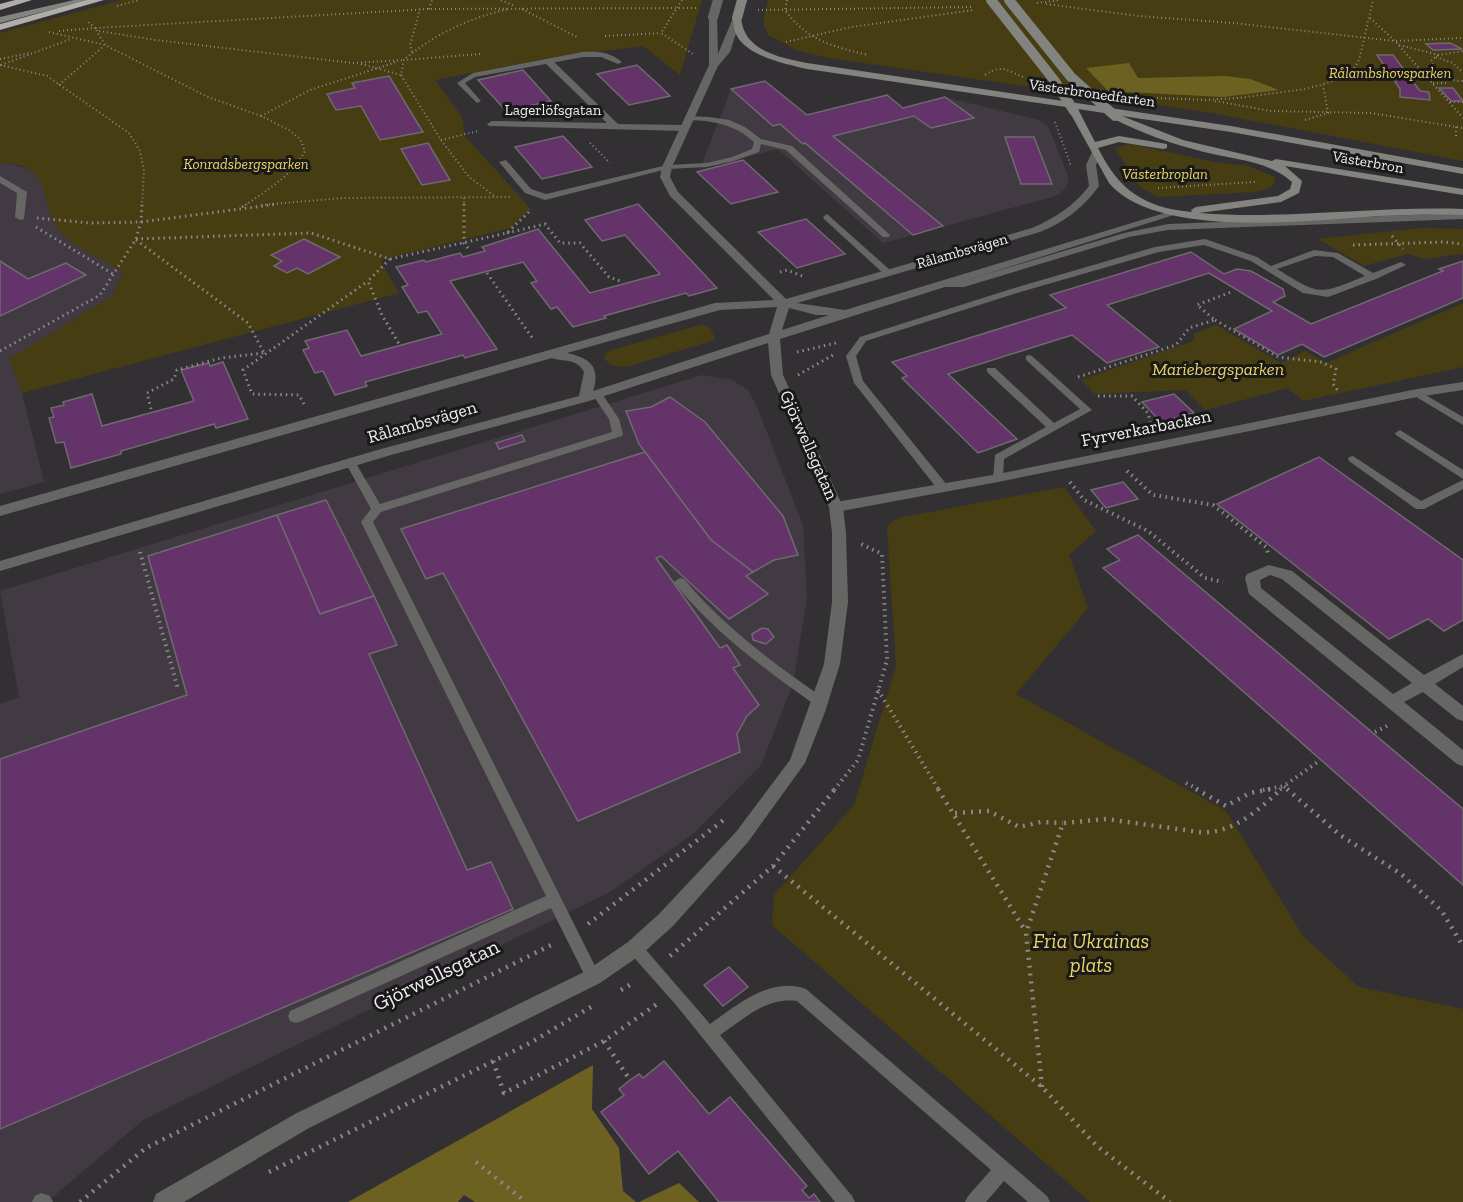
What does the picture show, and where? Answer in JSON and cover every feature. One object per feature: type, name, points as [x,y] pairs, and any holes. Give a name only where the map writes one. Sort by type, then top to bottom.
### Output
[{"type":"highway","points":[[0,7],[27,0]]},
{"type":"highway","points":[[0,27],[99,0]]},
{"type":"main road","points":[[0,14],[48,0]]},
{"type":"main road","points":[[0,21],[85,0]]},
{"type":"main road","points":[[737,18],[742,0]]},
{"type":"main road","points":[[991,0],[1054,80],[1074,111],[1107,173],[1120,190],[1146,205],[1172,214],[1263,218],[1418,210],[1460,213]]},
{"type":"main road","points":[[1009,0],[1071,78],[1099,105],[1115,116],[1173,141],[1223,153]]},
{"type":"main road","name":"Västerbronedfarten","points":[[737,18],[737,29],[744,40],[757,49],[770,56],[807,66],[1231,129],[1463,171]]},
{"type":"main road","points":[[1095,150],[1103,140],[1128,138],[1175,149],[1267,160],[1289,173],[1297,181],[1295,191],[1281,199],[1172,214]]},
{"type":"main road","name":"Västerbron","points":[[1267,160],[1463,192]]},
{"type":"street","points":[[714,65],[713,17],[718,0]]},
{"type":"street","points":[[737,18],[725,52],[714,65],[686,123],[665,177],[674,194],[784,303]]},
{"type":"street","name":"Lagerlöfsgatan","points":[[549,62],[614,125]]},
{"type":"street","name":"Lagerlöfsgatan","points":[[492,124],[686,123]]},
{"type":"street","name":"Rålambsvägen","points":[[0,511],[719,306],[784,303],[1036,230],[1074,211],[1094,186],[1091,165],[1095,150]]},
{"type":"street","points":[[0,180],[22,192],[20,217]]},
{"type":"street","name":"Rålambsvägen","points":[[0,566],[351,462],[590,396],[938,284],[1172,214]]},
{"type":"street","name":"Rålambsvägen","points":[[784,303],[831,313],[854,311]]},
{"type":"street","name":"Gjörwellsgatan","points":[[164,1202],[302,1121],[593,977],[634,948],[666,920],[742,837],[797,763],[832,664],[840,602],[839,533],[836,507],[781,384],[774,358],[774,338],[784,303]]},
{"type":"street","points":[[548,355],[574,357],[588,364],[592,377],[590,396]]},
{"type":"street","name":"Fyrverkarbacken","points":[[836,507],[998,478],[1417,393],[1463,386]]},
{"type":"street","points":[[1463,715],[1287,575],[1269,570],[1252,578],[1254,590],[1463,759]]},
{"type":"street","points":[[1392,702],[1463,660]]},
{"type":"lane","points":[[477,101],[461,82],[473,75],[595,54],[612,57],[618,62]]},
{"type":"lane","points":[[686,123],[710,119],[735,124],[745,128],[758,141],[789,148],[886,235]]},
{"type":"lane","points":[[503,162],[528,191],[545,197],[667,167],[707,165],[734,159],[756,150],[758,141]]},
{"type":"lane","points":[[938,284],[964,284],[1127,235],[1168,227],[1460,213]]},
{"type":"lane","points":[[827,218],[887,272]]},
{"type":"lane","points":[[943,488],[858,381],[850,356],[863,339],[1014,291],[1158,249],[1205,242],[1254,259],[1306,291],[1328,294],[1401,265]]},
{"type":"lane","points":[[1270,269],[1314,253],[1335,255],[1373,277]]},
{"type":"lane","points":[[998,478],[999,457],[1087,410],[1029,358]]},
{"type":"lane","points":[[991,370],[1053,428]]},
{"type":"lane","points":[[1417,393],[1463,422]]},
{"type":"lane","points":[[590,396],[614,420],[618,434],[376,509],[367,522],[593,977]]},
{"type":"lane","points":[[1400,433],[1463,475]]},
{"type":"lane","points":[[1353,459],[1420,506],[1463,484]]},
{"type":"lane","points":[[351,462],[376,509]]},
{"type":"lane","points":[[680,582],[701,609],[754,656],[820,702]]},
{"type":"lane","points":[[296,1016],[555,899]]},
{"type":"lane","points":[[634,948],[675,992],[846,1202]]},
{"type":"lane","points":[[709,1034],[767,996],[791,992],[801,994],[1041,1202]]},
{"type":"lane","points":[[974,1202],[1004,1170]]},
{"type":"path","points":[[429,9],[432,0]]},
{"type":"path","points":[[501,0],[578,38]]},
{"type":"path","points":[[661,33],[682,0]]},
{"type":"path","points":[[787,0],[785,10],[852,7],[975,7]]},
{"type":"path","points":[[1029,4],[1061,0]]},
{"type":"path","points":[[1328,113],[1323,85],[1348,77],[1353,72],[1365,37],[1373,0]]},
{"type":"path","points":[[1040,3],[1138,16],[1233,23],[1395,41],[1463,38]]},
{"type":"path","points":[[261,117],[282,102],[317,86],[404,60],[427,41],[455,25],[487,14],[519,7]]},
{"type":"path","points":[[242,207],[288,174],[300,162],[305,151],[300,139],[289,130],[208,97],[105,45],[71,39],[45,30],[97,29],[420,9],[679,8]]},
{"type":"path","points":[[412,52],[410,45],[420,9]]},
{"type":"path","points":[[790,41],[850,27],[984,9]]},
{"type":"path","points":[[1370,18],[1399,45],[1463,118]]},
{"type":"path","points":[[84,19],[97,29],[105,45]]},
{"type":"path","points":[[97,29],[156,40],[353,63],[401,75]]},
{"type":"path","points":[[602,37],[661,33],[697,57]]},
{"type":"path","points":[[0,351],[100,295],[136,239],[141,222],[144,171],[140,151],[129,133],[47,76],[0,65],[71,39]]},
{"type":"path","points":[[59,85],[105,45]]},
{"type":"path","points":[[1399,45],[1463,65]]},
{"type":"path","points":[[0,59],[41,50]]},
{"type":"path","points":[[1463,51],[1437,56],[1431,61],[1443,78],[1451,82],[1463,81]]},
{"type":"path","points":[[353,63],[404,60]]},
{"type":"path","points":[[1449,61],[1463,73]]},
{"type":"path","points":[[985,74],[992,70],[1002,69],[1016,71],[1023,78],[1027,78]]},
{"type":"path","points":[[1432,83],[1449,83]]},
{"type":"path","points":[[1208,100],[1271,111],[1371,113],[1463,128]]},
{"type":"path","points":[[1449,102],[1463,102]]},
{"type":"path","points":[[1305,120],[1328,113]]},
{"type":"path","points":[[1054,117],[1072,169]]},
{"type":"path","points":[[441,140],[470,134],[492,124]]},
{"type":"path","points":[[573,125],[623,176]]},
{"type":"path","points":[[1456,127],[1456,138]]},
{"type":"path","points":[[1151,189],[1261,181]]},
{"type":"path","points":[[20,217],[90,223],[141,222],[242,207],[343,198],[545,197]]},
{"type":"path","points":[[507,233],[545,197]]},
{"type":"path","points":[[464,198],[464,243],[468,248]]},
{"type":"path","points":[[20,217],[114,274]]},
{"type":"path","points":[[136,239],[311,233],[390,259],[545,224],[560,243],[580,243],[609,277],[623,282]]},
{"type":"path","points":[[136,239],[248,323],[264,353]]},
{"type":"path","points":[[1344,245],[1444,242],[1463,244]]},
{"type":"path","points":[[307,410],[299,395],[252,394],[243,370],[368,281],[390,259]]},
{"type":"path","points":[[772,265],[780,273],[784,303]]},
{"type":"path","points":[[787,270],[802,276]]},
{"type":"path","points":[[487,273],[537,345]]},
{"type":"path","points":[[368,281],[382,315],[399,344]]},
{"type":"path","points":[[1231,292],[1197,305],[1215,320],[1278,357],[1321,362],[1336,369],[1333,384],[1339,392]]},
{"type":"path","points":[[1057,384],[1176,345],[1189,328],[1215,320]]},
{"type":"path","points":[[781,384],[863,339]]},
{"type":"path","points":[[151,409],[147,393],[174,379],[177,370],[221,358],[264,353]]},
{"type":"path","points":[[1094,396],[1132,396],[1148,413],[1154,435]]},
{"type":"path","points":[[1127,470],[1153,495],[1213,505],[1266,547]]},
{"type":"path","points":[[1069,482],[1084,500],[1148,531],[1205,578],[1223,582]]},
{"type":"path","points":[[140,552],[178,689]]},
{"type":"path","points":[[878,690],[1026,933]]},
{"type":"path","points":[[1375,732],[1392,723]]},
{"type":"path","points":[[955,813],[989,811],[1019,827],[1041,822],[1063,823],[1081,818],[1103,818],[1200,832],[1220,831],[1267,803],[1284,786],[1319,761]]},
{"type":"path","points":[[1186,783],[1226,806],[1250,793],[1284,786]]},
{"type":"path","points":[[1284,786],[1340,835],[1409,881],[1441,910],[1463,946]]},
{"type":"path","name":"Gjörwellsgatan","points":[[80,1202],[147,1148],[572,935],[728,816]]},
{"type":"path","points":[[1042,1087],[1026,933],[1063,823]]},
{"type":"path","points":[[773,866],[1042,1087],[1096,1146],[1170,1202]]},
{"type":"path","points":[[494,1061],[504,1093],[604,1041],[675,992]]},
{"type":"path","points":[[604,1041],[630,1080]]},
{"type":"path","points":[[476,1162],[526,1202]]},
{"type":"shaded area","points":[[1129,63],[1138,78],[1225,76],[1250,79],[1279,90],[1223,97],[1108,91],[1086,68]]},
{"type":"shaded area","points":[[765,81],[807,115],[887,95],[903,108],[945,97],[1038,120],[1048,126],[1068,176],[1068,183],[1064,190],[1056,196],[883,243],[779,150],[700,169],[731,89]]},
{"type":"shaded area","points":[[0,163],[32,170],[44,186],[49,210],[62,235],[123,271],[112,296],[10,359],[22,393],[44,482],[0,494]]},
{"type":"shaded area","points":[[702,375],[732,380],[748,390],[757,407],[803,525],[807,598],[793,684],[761,765],[693,834],[610,892],[143,1120],[47,1202],[0,1202],[0,704],[19,697],[0,591]]},
{"type":"shaded area","points":[[593,1065],[592,1109],[619,1148],[623,1191],[636,1202],[475,1202],[464,1195],[458,1202],[348,1202]]},
{"type":"shaded area","points":[[679,1183],[699,1202],[639,1202]]},
{"type":"green space","name":"Konradsbergsparken","points":[[122,0],[702,0],[680,75],[643,46],[556,57],[435,80],[462,117],[465,136],[531,209],[511,228],[380,260],[399,293],[22,393],[9,359],[112,296],[123,272],[63,235],[50,213],[38,178],[31,170],[18,165],[0,163],[0,33]]},
{"type":"green space","name":"Rålambshovsparken","points":[[768,0],[1463,0],[1463,161],[1212,113],[829,58],[799,51],[768,35],[763,23]]},
{"type":"green space","name":"Västerbroplan","points":[[1131,144],[1214,162],[1248,166],[1275,177],[1274,184],[1268,189],[1254,192],[1158,197],[1140,187],[1115,148]]},
{"type":"green space","points":[[1421,228],[1463,229],[1463,254],[1424,259],[1408,254],[1364,266],[1318,239]]},
{"type":"green space","name":"Mariebergsparken","points":[[1463,303],[1463,367],[1303,401],[1288,388],[1205,410],[1185,390],[1095,394],[1081,380],[1194,341],[1194,334],[1216,325],[1281,363],[1305,351],[1326,363]]},
{"type":"green space","points":[[703,324],[711,329],[715,340],[629,366],[615,366],[609,364],[604,358],[608,351]]},
{"type":"green space","name":"Fria Ukrainas plats","points":[[1064,487],[1096,531],[1069,555],[1088,608],[1016,694],[1226,811],[1303,936],[1359,987],[1463,1009],[1463,1202],[1090,1202],[772,925],[774,895],[854,805],[896,666],[887,526],[898,518]]},
{"type":"building","points":[[1450,43],[1462,49],[1433,50],[1426,44]]},
{"type":"building","points":[[1377,55],[1393,55],[1420,91],[1429,92],[1430,100],[1400,97],[1400,89]]},
{"type":"building","points":[[637,65],[670,96],[629,105],[597,74]]},
{"type":"building","points":[[523,70],[551,101],[506,111],[478,80]]},
{"type":"building","points":[[389,76],[423,132],[380,140],[361,106],[336,110],[327,94],[355,88],[352,83]]},
{"type":"building","points":[[765,81],[807,115],[887,95],[903,108],[945,97],[974,118],[931,128],[914,116],[833,136],[943,226],[913,235],[805,143],[803,144],[780,124],[773,126],[731,89]]},
{"type":"building","points":[[1439,88],[1453,88],[1463,101],[1451,101]]},
{"type":"building","points":[[563,136],[592,167],[542,179],[515,147]]},
{"type":"building","points":[[1005,137],[1034,137],[1052,184],[1021,184]]},
{"type":"building","points":[[428,143],[450,180],[422,185],[401,149]]},
{"type":"building","points":[[743,160],[778,192],[731,204],[697,172]]},
{"type":"building","points":[[638,204],[717,288],[689,296],[686,293],[573,327],[557,307],[551,309],[531,283],[537,281],[523,262],[450,281],[497,349],[465,358],[463,355],[365,382],[367,386],[335,395],[323,371],[315,373],[303,350],[309,348],[305,341],[347,330],[361,356],[442,334],[427,311],[418,313],[402,287],[408,285],[396,267],[460,253],[463,257],[485,251],[482,247],[538,229],[590,293],[660,274],[625,235],[602,241],[585,220]]},
{"type":"building","points":[[806,219],[845,254],[797,268],[758,232]]},
{"type":"building","points":[[304,239],[340,257],[308,274],[297,268],[287,273],[274,266],[282,261],[271,255]]},
{"type":"building","points":[[1191,252],[1224,274],[1237,269],[1251,271],[1283,289],[1285,296],[1273,302],[1311,324],[1463,261],[1463,298],[1324,357],[1302,344],[1278,355],[1234,329],[1272,311],[1209,273],[1107,305],[1159,347],[1107,363],[1072,335],[948,374],[1017,439],[978,453],[902,378],[907,376],[892,362],[1066,308],[1050,295]]},
{"type":"building","points":[[0,261],[28,279],[66,263],[86,275],[0,316]]},
{"type":"building","points":[[223,362],[248,419],[216,428],[214,424],[71,468],[64,442],[56,443],[49,418],[54,417],[51,408],[64,405],[63,402],[92,394],[102,426],[194,401],[181,370]]},
{"type":"building","points":[[1174,394],[1194,413],[1161,422],[1142,402]]},
{"type":"building","points":[[670,397],[705,422],[783,516],[798,555],[774,560],[753,572],[711,540],[639,444],[626,411],[651,407]]},
{"type":"building","points":[[522,435],[525,441],[499,449],[496,443]]},
{"type":"building","points":[[645,452],[711,540],[753,572],[746,576],[768,594],[729,619],[661,556],[656,558],[720,648],[727,645],[740,665],[733,668],[759,705],[747,716],[737,734],[740,752],[578,821],[443,573],[426,579],[401,529]]},
{"type":"building","points":[[1319,457],[1463,560],[1463,620],[1444,631],[1428,619],[1389,639],[1217,504]]},
{"type":"building","points":[[1123,482],[1138,499],[1106,508],[1091,490]]},
{"type":"building","points":[[326,500],[374,596],[320,614],[277,515]]},
{"type":"building","points":[[277,515],[320,614],[374,596],[397,645],[369,654],[467,870],[491,862],[513,909],[0,1129],[0,759],[187,695],[148,556]]},
{"type":"building","points":[[1138,535],[1463,809],[1463,885],[1103,568],[1120,560],[1107,549]]},
{"type":"building","points":[[762,628],[768,629],[774,637],[766,644],[753,640],[752,634]]},
{"type":"building","points":[[729,967],[748,987],[723,1006],[704,985]]},
{"type":"building","points":[[664,1061],[709,1114],[730,1097],[807,1186],[802,1190],[809,1198],[814,1194],[820,1202],[719,1202],[678,1151],[649,1174],[601,1112],[624,1095],[619,1089],[630,1080],[639,1074],[643,1078]]}]
